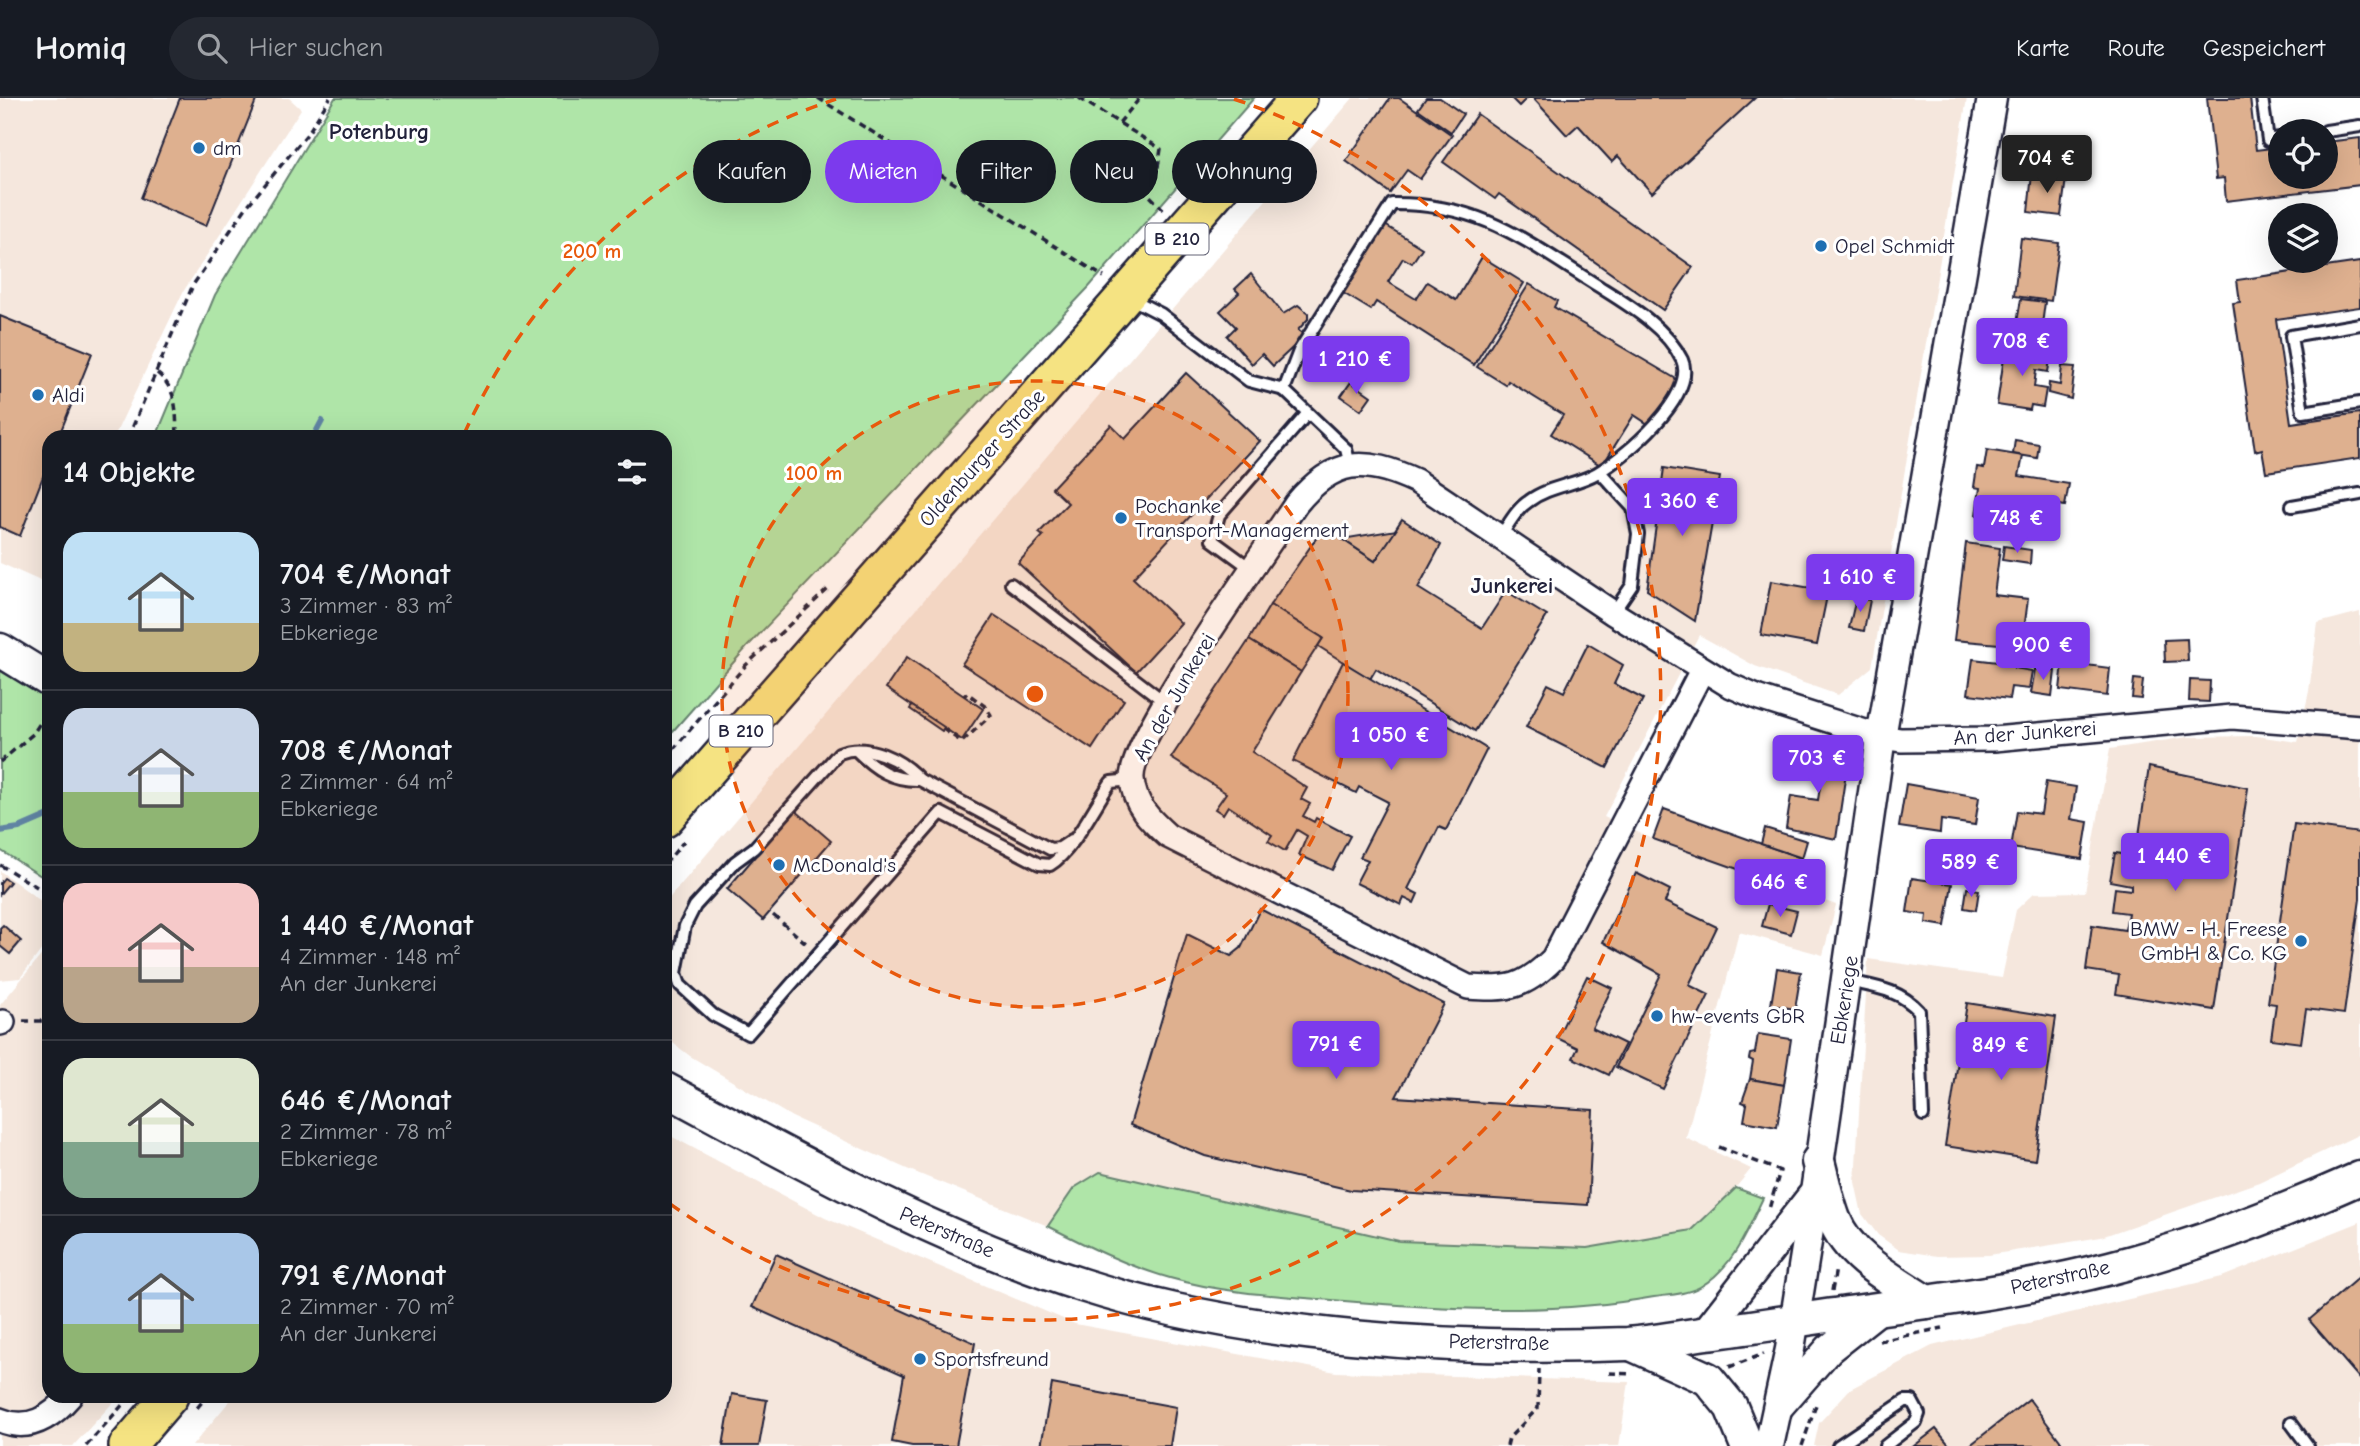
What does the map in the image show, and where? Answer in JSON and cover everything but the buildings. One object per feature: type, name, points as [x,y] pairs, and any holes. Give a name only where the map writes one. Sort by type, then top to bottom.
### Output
[{"type":"main road","name":"Oldenburger Straße","points":[[672,811],[1118,288],[1299,98]]},
{"type":"main road","points":[[0,650],[42,676]]},
{"type":"main road","name":"Peterstraße","points":[[672,1093],[850,1189],[966,1242],[1084,1286],[1218,1319],[1335,1335],[1463,1342],[1631,1344],[1926,1302],[2107,1269],[2248,1224],[2360,1178]]},
{"type":"main road","points":[[1817,1177],[1834,1221],[1851,1246],[1867,1263],[1926,1302]]},
{"type":"main road","points":[[1631,1344],[1708,1379],[1731,1407],[1747,1446]]},
{"type":"main road","points":[[127,1446],[164,1403]]},
{"type":"street","name":"Ebkeriege","points":[[1769,1446],[1794,1321],[1848,981],[1881,737],[1992,98]]},
{"type":"street","name":"An der Junkerei","points":[[1702,670],[1553,960],[1535,977],[1513,988],[1468,987],[1168,836],[1145,815],[1132,780],[1138,750],[1253,570],[1314,482],[1350,465],[1386,467],[1416,481],[1498,539],[1702,670],[1759,698],[1881,737],[1901,740],[1993,739],[2232,717],[2360,727]]},
{"type":"street","points":[[1705,1333],[1817,1177]]},
{"type":"street","points":[[1778,1407],[1829,1349],[1881,1308]]},
{"type":"street","points":[[0,1420],[13,1425],[36,1423],[64,1403]]},
{"type":"lane","points":[[2263,98],[2268,140]]},
{"type":"lane","points":[[2338,129],[2360,126]]},
{"type":"lane","points":[[1284,390],[1299,351],[1392,204],[1468,212],[1500,224],[1623,302],[1668,338],[1683,363],[1680,384],[1653,428],[1600,471],[1528,501],[1498,539]]},
{"type":"lane","points":[[1118,288],[1170,320],[1249,381],[1284,390],[1346,449],[1350,465]]},
{"type":"lane","points":[[2360,324],[2291,336],[2303,412],[2360,403]]},
{"type":"lane","points":[[1253,570],[1212,540],[1219,515],[1307,414]]},
{"type":"lane","points":[[1600,471],[1633,508],[1638,534],[1632,585],[1613,613]]},
{"type":"lane","points":[[2292,506],[2360,494]]},
{"type":"lane","points":[[1011,584],[1166,703]]},
{"type":"lane","points":[[1072,840],[1060,848],[1051,849],[920,780],[911,770],[876,751],[849,749],[839,753],[754,848],[735,862],[695,906],[685,926],[677,973],[680,985],[697,1003],[748,1034],[941,813],[1039,864],[1050,865],[1072,840],[1111,782],[1132,780]]},
{"type":"lane","points":[[856,750],[875,769],[902,781],[920,780]]},
{"type":"lane","points":[[1848,981],[1895,991],[1907,997],[1919,1011],[1923,1115]]},
{"type":"lane","points":[[1838,1446],[1905,1401],[1912,1401],[1919,1414],[1916,1422],[1885,1446]]},
{"type":"lane","points":[[2291,1423],[2308,1446]]},
{"type":"path","points":[[132,430],[193,285],[248,205],[308,133],[330,98]]},
{"type":"path","points":[[818,98],[1118,288]]},
{"type":"path","points":[[1079,98],[1161,149],[1158,167],[1140,182],[1144,190],[1168,213]]},
{"type":"path","points":[[1119,123],[1140,98]]},
{"type":"path","points":[[157,373],[170,383],[176,404],[177,430]]},
{"type":"path","points":[[943,729],[962,743],[991,715],[986,707],[967,693],[964,696]]},
{"type":"path","points":[[0,762],[33,734],[42,720]]},
{"type":"path","points":[[0,865],[42,890]]},
{"type":"path","points":[[773,915],[818,954]]},
{"type":"path","points":[[1507,1446],[1509,1438],[1538,1408],[1539,1367]]},
{"type":"path","points":[[86,1446],[124,1403]]},
{"type":"shaded area","points":[[0,98],[289,98],[301,109],[183,292],[117,430],[42,430],[42,582],[0,563]]},
{"type":"shaded area","points":[[1353,98],[1967,98],[1872,667],[1838,695],[1755,666],[1699,635],[1604,817],[1653,839],[1836,905],[1823,955],[1739,932],[1686,1138],[1751,1169],[1724,1202],[1692,1230],[1587,1248],[1399,1241],[1100,1172],[1074,1188],[1048,1226],[907,1169],[792,1117],[690,1056],[672,1042],[672,895],[1263,203],[1317,203],[1317,140]]},
{"type":"shaded area","points":[[2360,612],[2360,1134],[2259,1182],[2101,1237],[1989,1255],[1937,1256],[1899,1250],[1878,1235],[1862,1214],[1855,1182],[1868,959],[2002,978],[2016,910],[2034,893],[2085,892],[2110,749],[2188,737],[2256,736],[2298,742],[2309,691],[2318,623]]},
{"type":"shaded area","points":[[0,871],[42,902],[42,949],[20,978],[0,980]]},
{"type":"shaded area","points":[[42,954],[42,1403],[112,1403],[73,1446],[0,1446],[0,1005]]},
{"type":"shaded area","points":[[672,1137],[825,1218],[1075,1324],[1336,1372],[1629,1382],[1619,1446],[192,1446],[228,1403],[672,1403]]},
{"type":"shaded area","points":[[2360,1222],[2360,1446],[1814,1446],[1819,1423],[1850,1389],[1932,1346],[2222,1277]]},
{"type":"green space","points":[[335,98],[1254,98],[1217,140],[1172,140],[1172,192],[1089,287],[747,647],[672,732],[672,430],[159,430],[215,295]]},
{"type":"green space","points":[[0,665],[42,691],[42,877],[0,850]]},
{"type":"green space","points":[[1100,1172],[1399,1241],[1587,1248],[1692,1230],[1736,1188],[1763,1198],[1745,1236],[1722,1270],[1700,1287],[1684,1293],[1574,1307],[1453,1308],[1250,1293],[1190,1283],[1138,1268],[1048,1226],[1074,1188]]},
{"type":"waterway","points":[[317,430],[322,421]]},
{"type":"waterway","points":[[0,831],[19,828],[42,818]]},
{"type":"place","name":"dm","points":[[199,148]]},
{"type":"place","name":"Opel Schmidt","points":[[1821,246]]},
{"type":"place","name":"Aldi","points":[[38,395]]},
{"type":"place","name":"Pochanke Transport-Management","points":[[1121,518]]},
{"type":"place","name":"McDonald's","points":[[779,865]]},
{"type":"place","name":"BMW - H. Freese GmbH & Co. KG","points":[[2301,941]]},
{"type":"place","name":"hw-events GbR","points":[[1657,1016]]},
{"type":"place","name":"Sportsfreund","points":[[920,1359]]},
{"type":"district","name":"Potenburg","points":[[379,131]]},
{"type":"district","name":"Junkerei","points":[[1512,585]]}]
